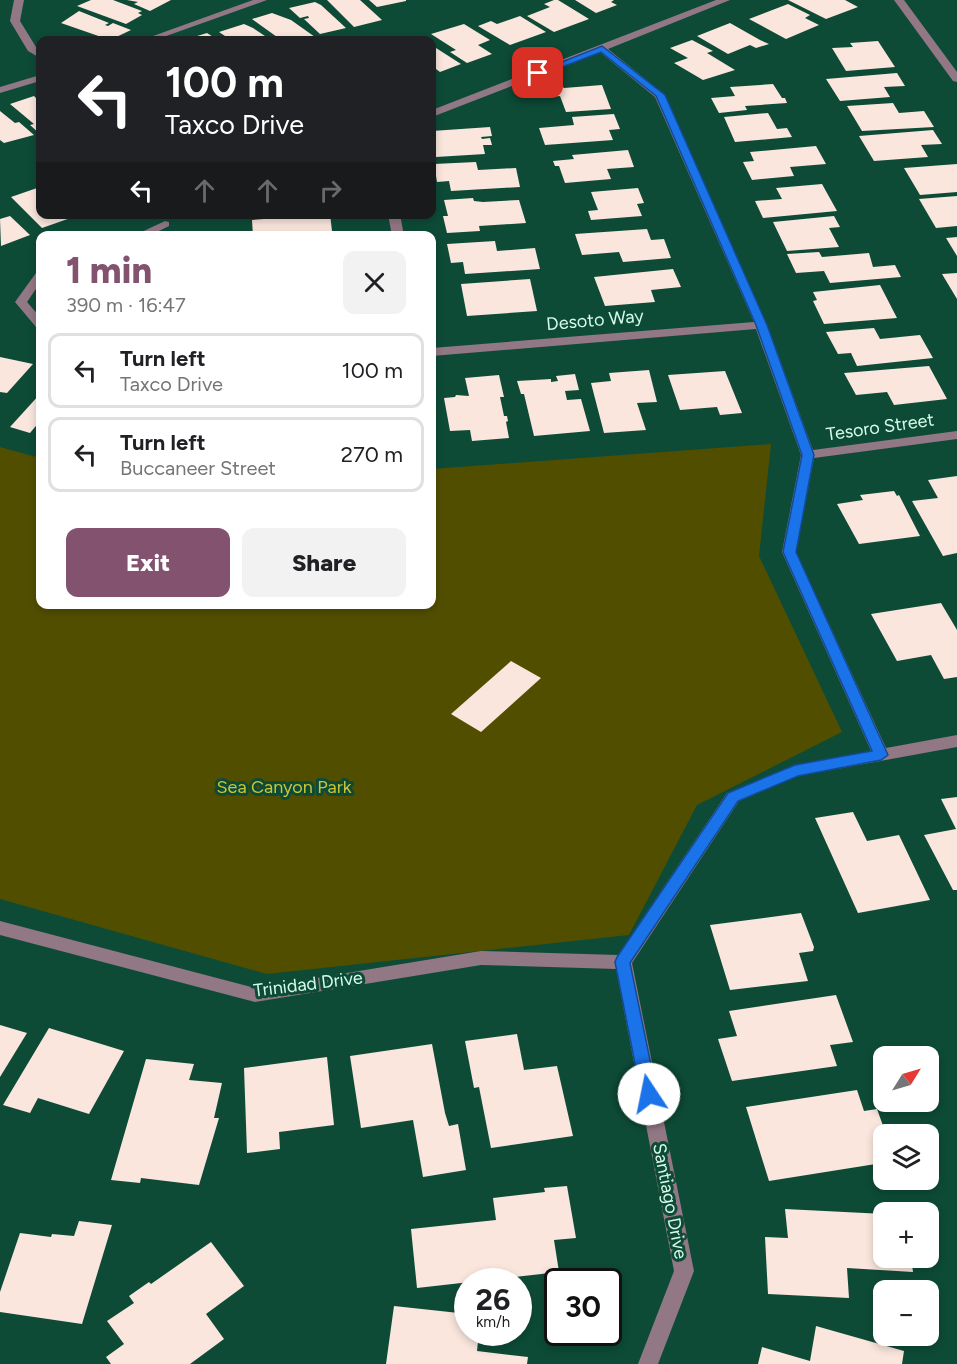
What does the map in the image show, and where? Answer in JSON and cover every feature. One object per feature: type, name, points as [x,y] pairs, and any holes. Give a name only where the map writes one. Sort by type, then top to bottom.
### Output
[{"type":"street","points":[[19,0],[15,21],[36,52]]},
{"type":"street","points":[[158,36],[262,0]]},
{"type":"street","points":[[436,112],[725,0]]},
{"type":"street","points":[[899,0],[957,79]]},
{"type":"street","points":[[602,49],[660,95],[761,325],[808,455],[789,552],[881,755]]},
{"type":"street","points":[[0,90],[36,79]]},
{"type":"street","points":[[149,231],[165,224]]},
{"type":"street","points":[[36,281],[21,302],[36,319]]},
{"type":"street","name":"Desoto Way","points":[[436,352],[761,325]]},
{"type":"street","name":"Tesoro Street","points":[[808,455],[957,435]]},
{"type":"street","points":[[622,962],[733,797],[795,771],[957,741]]},
{"type":"street","name":"Trinidad Drive","points":[[0,928],[255,995],[481,958],[622,962]]},
{"type":"street","name":"Santiago Drive","points":[[622,962],[684,1271],[648,1364]]},
{"type":"green space","name":"Sea Canyon Park","points":[[771,444],[759,556],[842,732],[697,805],[629,935],[267,974],[0,899],[0,447],[36,457],[36,609],[436,609],[436,469]]},
{"type":"building","points":[[91,0],[113,0],[142,11],[138,13],[142,15],[126,24],[77,6]]},
{"type":"building","points":[[127,0],[171,0],[150,11],[134,4],[138,2]]},
{"type":"building","points":[[327,0],[360,0],[382,20],[354,27]]},
{"type":"building","points":[[369,0],[406,0],[406,1],[377,7]]},
{"type":"building","points":[[558,0],[589,19],[554,32],[527,16],[550,7],[544,4]]},
{"type":"building","points":[[575,0],[614,0],[611,2],[617,5],[596,13]]},
{"type":"building","points":[[788,0],[845,0],[858,7],[826,19]]},
{"type":"building","points":[[315,2],[346,28],[320,34],[304,19],[309,18],[308,16],[300,18],[289,8]]},
{"type":"building","points":[[788,4],[810,15],[805,18],[819,25],[786,39],[749,19]]},
{"type":"building","points":[[79,11],[109,23],[105,25],[113,23],[131,30],[118,36],[98,36],[61,23]]},
{"type":"building","points":[[272,13],[291,20],[314,36],[276,36],[252,19]]},
{"type":"building","points":[[520,16],[546,32],[510,45],[478,26],[491,21],[497,24]]},
{"type":"building","points":[[730,23],[769,44],[756,48],[750,45],[728,54],[697,36]]},
{"type":"building","points":[[244,24],[265,36],[225,36],[219,32]]},
{"type":"building","points":[[464,24],[490,40],[478,45],[492,54],[467,63],[450,52],[456,50],[431,34]]},
{"type":"building","points":[[692,40],[713,51],[707,53],[735,70],[703,80],[674,63],[688,58],[670,48]]},
{"type":"building","points":[[878,41],[895,67],[846,71],[832,48],[853,47],[850,43]]},
{"type":"building","points":[[436,48],[461,64],[440,72],[436,69]]},
{"type":"building","points":[[897,73],[905,86],[884,87],[890,97],[840,101],[826,79]]},
{"type":"building","points":[[559,84],[564,88],[602,85],[611,109],[566,112],[560,96],[550,97],[547,86]]},
{"type":"building","points":[[773,84],[787,103],[745,106],[747,110],[719,113],[711,98],[735,96],[730,87]]},
{"type":"building","points":[[34,96],[36,98],[36,130],[30,125],[34,124],[10,104]]},
{"type":"building","points":[[893,103],[899,113],[924,111],[934,127],[862,131],[847,106]]},
{"type":"building","points":[[0,111],[15,123],[19,122],[34,135],[4,143],[0,140]]},
{"type":"building","points":[[768,113],[777,129],[787,128],[792,137],[735,142],[724,117]]},
{"type":"building","points":[[614,114],[620,129],[609,130],[613,140],[545,145],[539,128],[574,125],[572,117]]},
{"type":"building","points":[[490,127],[492,136],[481,137],[482,139],[490,138],[492,145],[483,145],[485,154],[436,157],[436,131]]},
{"type":"building","points":[[933,130],[942,144],[921,145],[928,157],[874,161],[859,136]]},
{"type":"building","points":[[816,146],[826,164],[790,167],[794,176],[752,180],[743,162],[754,161],[750,152]]},
{"type":"building","points":[[628,150],[634,167],[607,169],[611,179],[565,183],[559,166],[555,166],[553,161],[574,159],[572,155]]},
{"type":"building","points":[[476,162],[478,170],[516,168],[520,187],[451,191],[449,181],[437,182],[436,164]]},
{"type":"building","points":[[957,164],[957,192],[920,195],[904,168]]},
{"type":"building","points":[[822,184],[837,211],[763,218],[755,201],[782,199],[776,188]]},
{"type":"building","points":[[36,188],[36,219],[68,219],[42,228],[11,197]]},
{"type":"building","points":[[638,188],[644,203],[637,204],[642,216],[591,220],[588,211],[598,210],[591,192]]},
{"type":"building","points":[[957,196],[957,226],[936,228],[919,199]]},
{"type":"building","points":[[473,198],[474,201],[483,202],[519,200],[526,223],[479,226],[480,231],[447,233],[443,216],[448,216],[444,200]]},
{"type":"building","points":[[10,216],[30,235],[1,246],[0,219]]},
{"type":"building","points":[[834,216],[840,227],[829,228],[839,247],[787,251],[773,222]]},
{"type":"building","points":[[331,219],[332,231],[253,231],[252,220]]},
{"type":"building","points":[[647,229],[651,240],[664,239],[671,258],[623,262],[619,252],[582,255],[575,234]]},
{"type":"building","points":[[957,237],[957,256],[946,238]]},
{"type":"building","points":[[495,241],[497,251],[535,248],[540,269],[465,274],[463,262],[451,263],[447,244]]},
{"type":"building","points":[[819,252],[822,257],[869,253],[873,267],[895,265],[901,277],[830,283],[824,271],[796,273],[787,254]]},
{"type":"building","points":[[673,269],[681,287],[651,290],[655,302],[605,306],[594,277]]},
{"type":"building","points":[[957,273],[957,299],[942,274]]},
{"type":"building","points":[[530,279],[537,311],[467,316],[461,284]]},
{"type":"building","points":[[880,285],[897,318],[824,324],[813,301],[817,300],[813,292]]},
{"type":"building","points":[[874,328],[880,339],[920,335],[933,358],[857,366],[851,353],[838,354],[826,332]]},
{"type":"building","points":[[0,357],[33,364],[7,393],[0,392]]},
{"type":"building","points":[[929,366],[947,399],[894,405],[887,392],[856,395],[844,373]]},
{"type":"building","points":[[649,370],[657,402],[637,403],[646,430],[604,433],[591,383],[611,381],[609,373]]},
{"type":"building","points":[[725,371],[742,413],[720,415],[717,407],[680,410],[668,375]]},
{"type":"building","points":[[575,374],[579,390],[565,391],[567,400],[581,399],[590,431],[534,436],[524,394],[521,394],[517,381],[551,379],[551,382],[558,381],[556,376]]},
{"type":"building","points":[[499,375],[504,397],[500,397],[504,416],[507,416],[509,438],[472,441],[470,430],[450,431],[444,398],[456,395],[469,396],[465,378]]},
{"type":"building","points":[[36,398],[36,426],[30,433],[10,427]]},
{"type":"building","points":[[957,476],[957,553],[943,556],[912,501],[938,498],[928,480]]},
{"type":"building","points":[[894,491],[897,496],[899,495],[920,536],[859,544],[837,504],[863,500],[860,495]]},
{"type":"building","points":[[941,603],[957,630],[957,677],[944,679],[931,655],[897,661],[871,614]]},
{"type":"building","points":[[511,661],[541,678],[481,732],[451,714]]},
{"type":"building","points":[[957,797],[957,890],[953,890],[924,835],[956,829],[941,799]]},
{"type":"building","points":[[853,812],[867,841],[899,835],[930,900],[858,913],[815,818]]},
{"type":"building","points":[[801,913],[814,947],[813,951],[799,953],[808,981],[730,990],[710,925]]},
{"type":"building","points":[[836,995],[853,1042],[830,1045],[837,1066],[732,1081],[718,1039],[737,1036],[729,1011]]},
{"type":"building","points":[[0,1025],[27,1033],[0,1077]]},
{"type":"building","points":[[49,1028],[124,1051],[89,1114],[38,1098],[30,1113],[3,1105]]},
{"type":"building","points":[[517,1034],[524,1070],[557,1066],[573,1136],[491,1148],[479,1087],[474,1088],[465,1041]]},
{"type":"building","points":[[432,1044],[445,1113],[449,1126],[458,1124],[466,1170],[423,1177],[413,1120],[361,1128],[350,1056]]},
{"type":"building","points":[[327,1057],[334,1125],[279,1132],[280,1149],[247,1153],[244,1068]]},
{"type":"building","points":[[146,1059],[194,1064],[189,1080],[222,1083],[214,1118],[219,1118],[199,1185],[141,1178],[140,1183],[111,1180]]},
{"type":"building","points":[[857,1090],[864,1111],[873,1110],[873,1112],[878,1112],[882,1124],[873,1124],[873,1164],[769,1181],[746,1107]]},
{"type":"building","points":[[567,1186],[576,1238],[554,1240],[558,1268],[544,1268],[544,1274],[532,1275],[532,1268],[454,1268],[454,1284],[417,1288],[411,1229],[496,1220],[493,1198],[545,1192],[544,1188]]},
{"type":"building","points":[[785,1209],[873,1213],[873,1268],[912,1268],[913,1272],[847,1268],[849,1298],[768,1294],[765,1237],[788,1238]]},
{"type":"building","points":[[79,1221],[112,1225],[82,1324],[0,1312],[0,1292],[20,1233],[51,1237],[52,1234],[74,1236]]},
{"type":"building","points":[[211,1242],[244,1286],[206,1314],[224,1339],[190,1364],[111,1364],[106,1357],[124,1344],[107,1321],[134,1303],[129,1296],[149,1282],[151,1284]]},
{"type":"building","points":[[394,1306],[454,1312],[454,1346],[478,1346],[477,1351],[528,1357],[527,1364],[386,1364]]},
{"type":"building","points":[[816,1326],[873,1342],[873,1346],[886,1346],[904,1351],[902,1364],[758,1364],[762,1347],[810,1361]]},
{"type":"route","points":[[538,73],[602,49],[660,95],[761,325],[808,455],[789,552],[881,755],[795,771],[733,797],[698,847],[622,962],[649,1094]]}]
